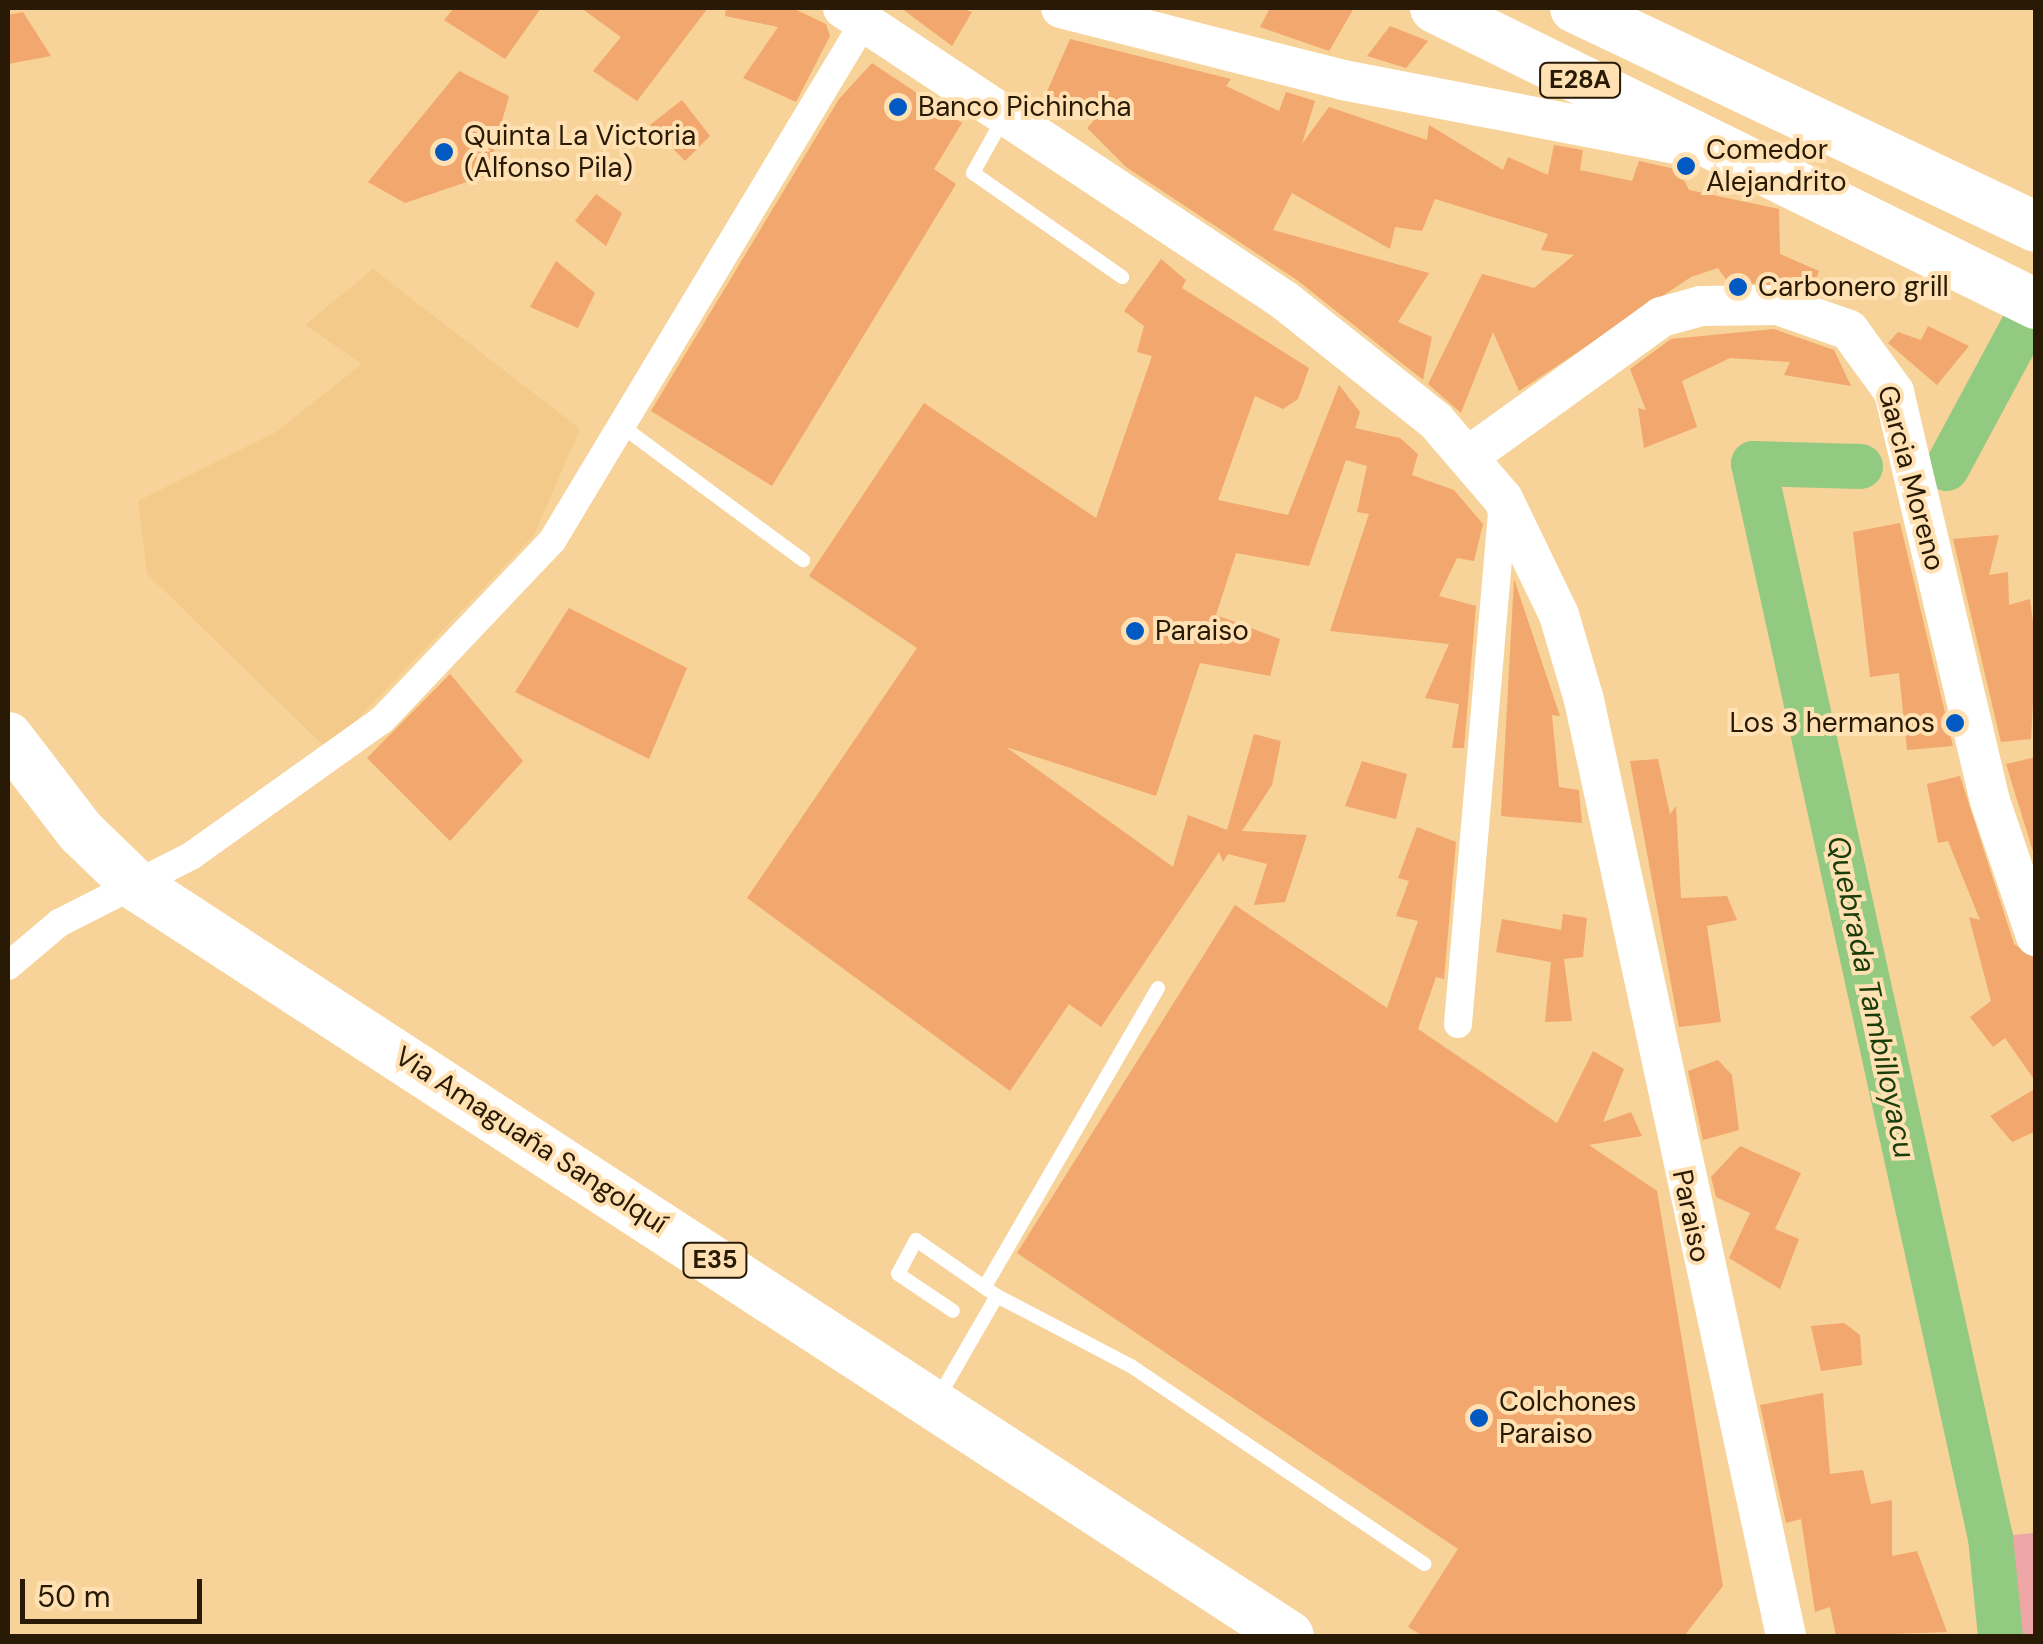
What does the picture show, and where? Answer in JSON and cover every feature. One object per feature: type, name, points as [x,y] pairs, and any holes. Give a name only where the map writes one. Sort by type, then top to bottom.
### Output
[{"type":"highway","name":"E28A","points":[[1435,8],[1724,154],[2036,304]]},
{"type":"highway","name":"E28A","points":[[1575,8],[2016,218]]},
{"type":"highway","name":"Via Amaguaña Sangolquí","points":[[8,737],[138,887],[935,1402],[1289,1636]]},
{"type":"street","points":[[1061,8],[1343,80],[1724,154]]},
{"type":"street","points":[[8,966],[58,923],[138,887],[382,720],[552,541],[622,427],[854,14]]},
{"type":"street","name":"Paraiso","points":[[854,14],[1284,300],[1470,456],[1503,499],[1559,615],[1584,700],[1786,1636]]},
{"type":"street","name":"Garcia Moreno","points":[[1470,456],[1662,317],[1701,306],[1778,305],[1849,330],[1894,392],[1990,801],[2036,936]]},
{"type":"street","points":[[1458,1024],[1503,499]]},
{"type":"lane","points":[[1006,114],[973,173],[1122,277]]},
{"type":"lane","points":[[622,427],[802,560]]},
{"type":"lane","points":[[987,1283],[1158,988]]},
{"type":"lane","points":[[953,1311],[898,1274],[916,1240],[987,1283],[997,1296],[1131,1366],[1425,1564]]},
{"type":"lane","points":[[935,1402],[997,1296]]},
{"type":"shaded area","points":[[373,269],[580,429],[534,535],[328,750],[147,574],[138,501],[276,432],[362,364],[305,325]]},
{"type":"shaded area","points":[[2035,1533],[2035,1636],[2001,1636],[1990,1537]]},
{"type":"building","points":[[454,8],[541,8],[505,59],[444,20]]},
{"type":"building","points":[[581,8],[708,8],[637,101],[593,71],[621,37]]},
{"type":"building","points":[[726,8],[792,8],[826,24],[830,36],[796,102],[743,78],[778,27],[725,16]]},
{"type":"building","points":[[901,8],[960,8],[972,12],[952,46]]},
{"type":"building","points":[[1270,8],[1354,8],[1329,51],[1260,27]]},
{"type":"building","points":[[23,12],[51,56],[8,64],[8,15]]},
{"type":"building","points":[[1390,26],[1428,41],[1406,68],[1367,56]]},
{"type":"building","points":[[1070,39],[1231,79],[1226,86],[1279,111],[1286,92],[1315,101],[1302,144],[1329,107],[1427,140],[1429,125],[1503,170],[1508,157],[1548,175],[1554,145],[1583,150],[1580,170],[1632,181],[1639,161],[1679,170],[1689,190],[1779,209],[1780,254],[1819,271],[1812,289],[1727,281],[1718,268],[1691,277],[1519,391],[1493,332],[1461,413],[1428,384],[1482,274],[1534,288],[1574,255],[1541,250],[1548,234],[1435,199],[1422,231],[1395,227],[1390,249],[1292,193],[1273,230],[1429,273],[1398,322],[1432,337],[1423,380],[1297,280],[1126,167],[1087,128],[1098,116],[1046,94]]},
{"type":"building","points":[[872,63],[962,123],[934,169],[956,184],[772,486],[651,411],[839,99]]},
{"type":"building","name":"Quinta La Victoria (Alfonso Pila)","points":[[459,71],[509,96],[487,175],[405,203],[368,182]]},
{"type":"building","points":[[682,100],[710,136],[685,161],[650,125]]},
{"type":"building","points":[[596,194],[622,213],[606,246],[575,221]]},
{"type":"building","points":[[1161,259],[1186,280],[1182,288],[1309,368],[1298,399],[1283,409],[1255,396],[1218,500],[1288,515],[1339,385],[1360,412],[1355,428],[1400,438],[1418,454],[1412,475],[1454,490],[1483,524],[1474,561],[1457,558],[1439,596],[1476,606],[1464,748],[1452,748],[1459,704],[1425,698],[1449,644],[1330,631],[1369,514],[1357,512],[1367,466],[1346,460],[1309,566],[1236,553],[1216,615],[1280,639],[1270,676],[1200,663],[1156,796],[1006,747],[1173,867],[1188,815],[1227,830],[1254,734],[1281,741],[1272,785],[1242,831],[1307,835],[1285,902],[1254,905],[1267,864],[1228,854],[1223,862],[1219,852],[1101,1027],[1069,1004],[1010,1091],[747,898],[917,648],[809,576],[924,403],[1096,518],[1152,356],[1137,352],[1144,326],[1124,311]]},
{"type":"building","points":[[556,261],[595,293],[578,328],[530,307]]},
{"type":"building","points":[[1928,326],[1969,346],[1937,385],[1888,343],[1898,332],[1921,340]]},
{"type":"building","points":[[1774,329],[1834,350],[1851,386],[1784,375],[1790,362],[1730,358],[1682,381],[1697,427],[1644,448],[1638,408],[1646,410],[1630,369],[1671,339]]},
{"type":"building","points":[[1900,523],[1953,746],[1907,750],[1899,673],[1870,677],[1853,532]]},
{"type":"building","points":[[1999,535],[1989,575],[2008,572],[2009,605],[2030,599],[2036,645],[2031,739],[2001,742],[1953,539]]},
{"type":"building","points":[[1514,579],[1560,716],[1552,715],[1559,787],[1579,790],[1582,823],[1501,816]]},
{"type":"building","points":[[569,608],[687,668],[649,759],[515,692]]},
{"type":"building","points":[[450,674],[523,761],[450,841],[367,758]]},
{"type":"building","points":[[2036,757],[2036,861],[2006,764]]},
{"type":"building","points":[[1658,759],[1670,814],[1676,806],[1681,898],[1727,896],[1737,920],[1707,926],[1721,1022],[1679,1027],[1630,761]]},
{"type":"building","points":[[1362,761],[1407,774],[1396,819],[1345,806]]},
{"type":"building","points":[[1960,776],[2014,944],[2036,959],[2036,1082],[2005,1038],[1993,1047],[1970,1017],[1991,1001],[1969,917],[1980,920],[1948,841],[1938,843],[1927,784]]},
{"type":"building","name":"Colchones Paraiso","points":[[1417,827],[1456,842],[1444,979],[1436,977],[1418,1029],[1557,1123],[1593,1051],[1624,1069],[1603,1122],[1631,1112],[1642,1136],[1589,1145],[1657,1191],[1723,1586],[1684,1636],[1423,1636],[1408,1627],[1458,1549],[1017,1253],[1235,905],[1387,1008],[1418,921],[1396,916],[1409,881],[1398,878]]},
{"type":"building","points":[[1563,914],[1587,918],[1583,957],[1564,959],[1572,1021],[1545,1022],[1551,962],[1496,952],[1502,919],[1561,930]]},
{"type":"building","points":[[1718,1060],[1732,1075],[1739,1130],[1703,1140],[1688,1071]]},
{"type":"building","points":[[2036,1088],[2036,1131],[2012,1142],[1990,1116]]},
{"type":"building","points":[[1740,1146],[1801,1173],[1775,1229],[1799,1239],[1780,1289],[1729,1258],[1750,1213],[1716,1197],[1711,1177]]},
{"type":"building","points":[[1844,1323],[1860,1335],[1862,1365],[1821,1371],[1811,1326]]},
{"type":"building","points":[[1823,1393],[1830,1474],[1863,1470],[1871,1504],[1892,1500],[1892,1556],[1917,1551],[1947,1632],[1836,1636],[1830,1607],[1815,1612],[1801,1519],[1786,1523],[1760,1405]]},
{"type":"waterway","name":"Quebrada Tambilloyacu","points":[[1946,468],[2036,301]]},
{"type":"waterway","name":"Quebrada Tambilloyacu","points":[[1860,466],[1753,463],[1990,1537],[2000,1636]]},
{"type":"place","name":"Banco Pichincha","points":[[898,107]]},
{"type":"place","name":"Quinta La Victoria (Alfonso Pila)","points":[[444,152]]},
{"type":"place","name":"Comedor Alejandrito","points":[[1686,166]]},
{"type":"place","name":"Carbonero grill","points":[[1738,287]]},
{"type":"place","name":"Paraiso","points":[[1135,631]]},
{"type":"place","name":"Los 3 hermanos","points":[[1955,723]]},
{"type":"place","name":"Colchones Paraiso","points":[[1479,1418]]}]
